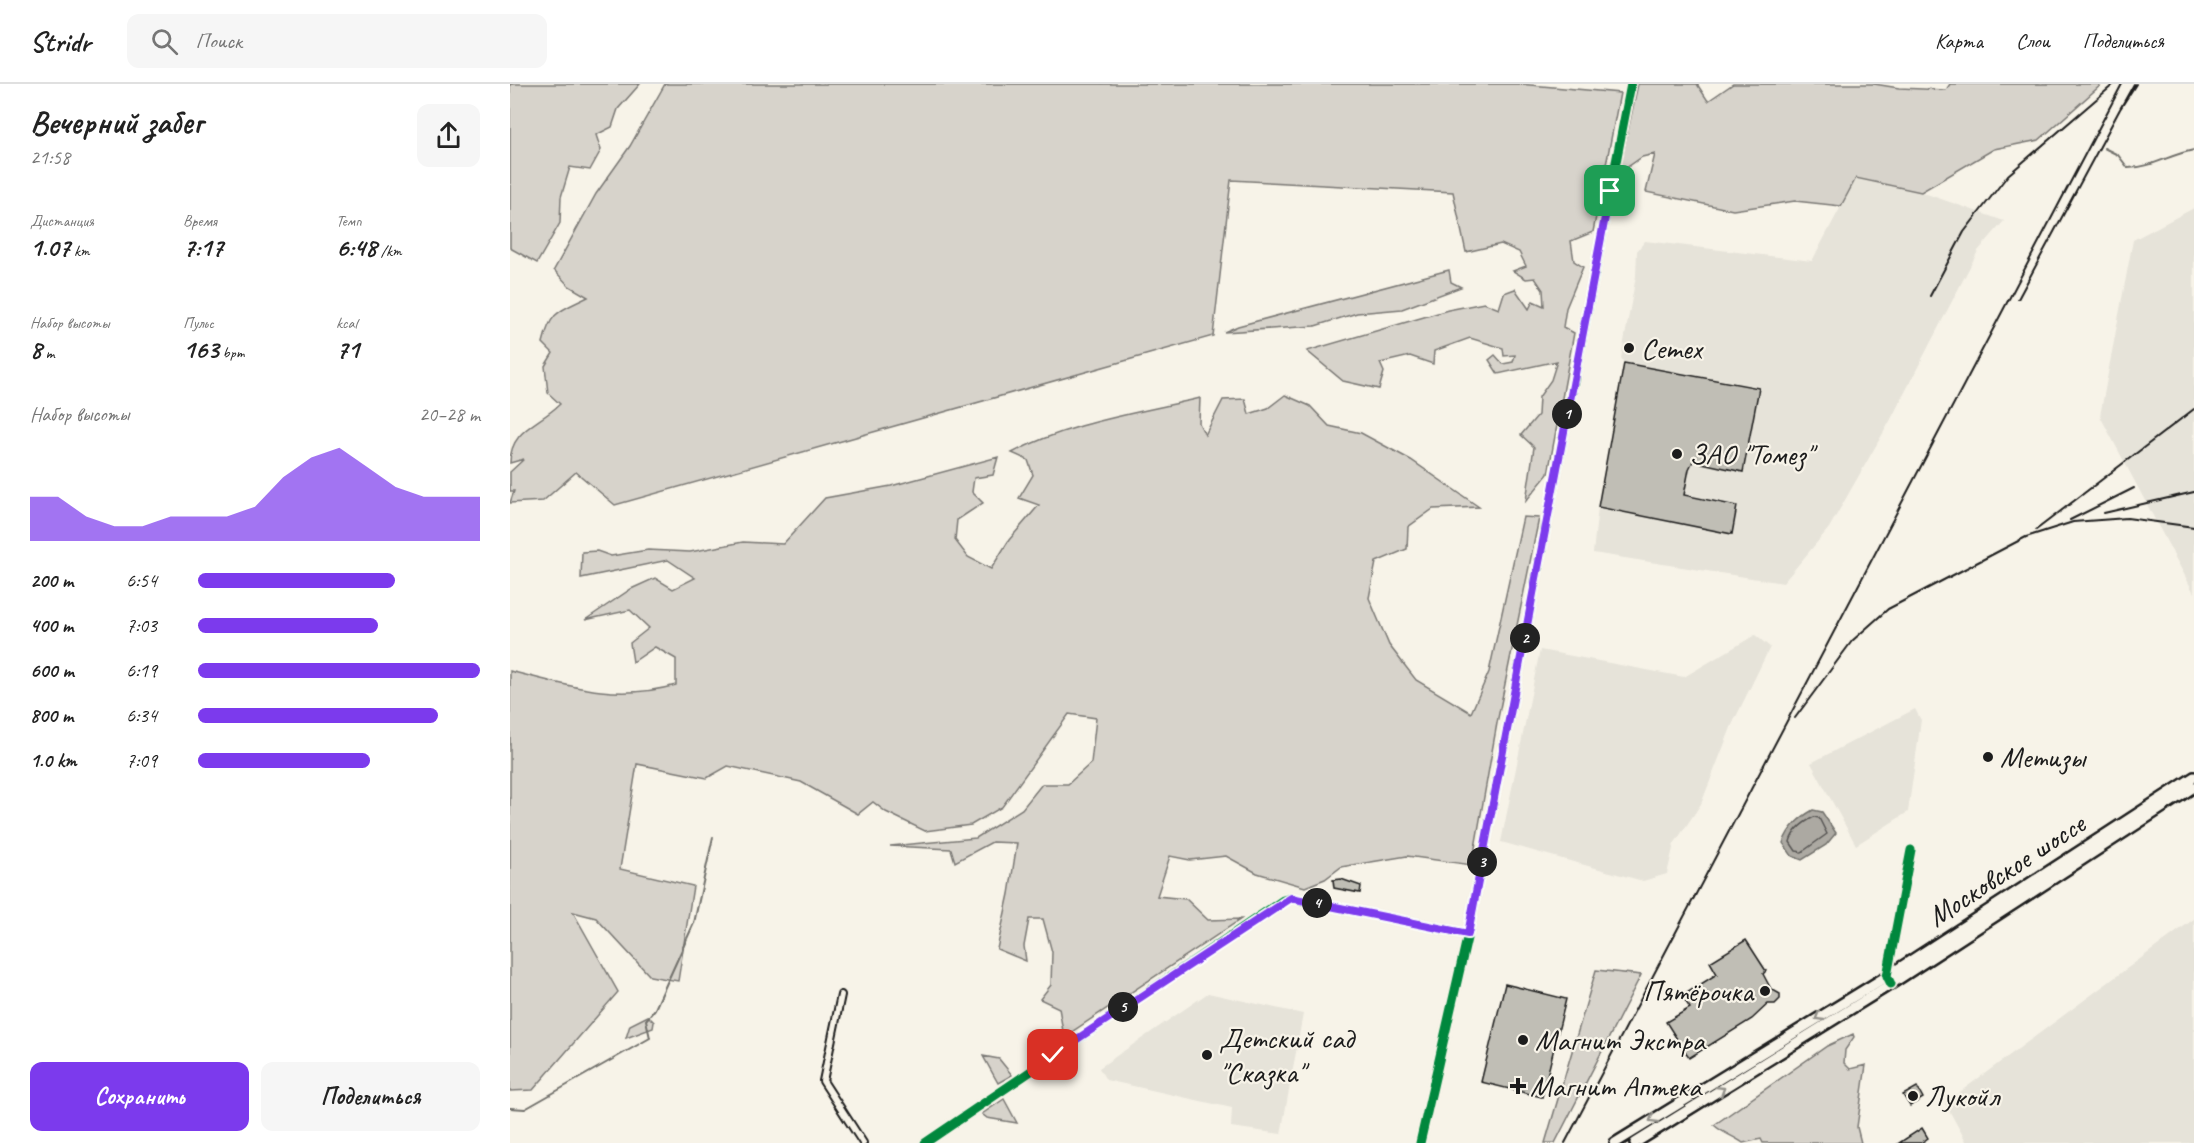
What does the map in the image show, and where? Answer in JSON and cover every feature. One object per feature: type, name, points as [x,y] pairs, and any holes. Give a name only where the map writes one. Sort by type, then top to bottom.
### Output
[{"type":"main road","name":"Московское шоссе","points":[[1615,1143],[1889,980],[2194,777]]},
{"type":"main road","name":"Московское шоссе","points":[[1635,1143],[2194,787]]},
{"type":"street","points":[[1420,1143],[1468,934],[1631,84]]},
{"type":"street","points":[[1889,980],[1911,850]]},
{"type":"street","points":[[925,1143],[1175,972],[1291,898],[1468,934]]},
{"type":"street","points":[[841,995],[823,1081],[863,1143]]},
{"type":"shaded area","points":[[510,84],[640,84],[618,109],[612,127],[596,135],[601,150],[590,170],[570,167],[561,197],[560,223],[537,263],[510,248]]},
{"type":"shaded area","points":[[665,84],[1519,84],[1620,93],[1593,232],[1571,241],[1574,261],[1583,267],[1566,308],[1563,327],[1574,333],[1548,474],[1526,501],[1534,447],[1521,435],[1538,415],[1539,397],[1551,380],[1557,361],[1498,374],[1489,360],[1495,355],[1503,364],[1513,362],[1515,355],[1504,356],[1503,348],[1470,338],[1434,351],[1433,364],[1410,356],[1380,363],[1384,372],[1379,389],[1343,381],[1307,351],[1448,310],[1484,303],[1499,309],[1504,293],[1515,289],[1529,309],[1533,301],[1544,306],[1543,290],[1535,278],[1526,279],[1513,271],[1526,266],[1519,252],[1501,244],[1466,252],[1453,192],[1231,180],[1213,336],[615,505],[576,472],[543,501],[510,503],[514,491],[510,491],[510,472],[524,459],[510,463],[515,443],[520,435],[560,404],[548,393],[545,366],[553,353],[543,343],[549,324],[558,313],[588,297],[569,286],[554,270],[596,194],[630,146]]},
{"type":"shaded area","points":[[1638,84],[1697,84],[1708,101],[1733,84],[1874,84],[1899,88],[1946,90],[1950,84],[2102,84],[2039,140],[1994,149],[1921,192],[1856,178],[1841,206],[1795,201],[1733,210],[1646,192],[1655,154],[1642,157],[1619,173]]},
{"type":"shaded area","points":[[1856,178],[1921,192],[2004,221],[1978,251],[1890,421],[1829,528],[1783,583],[1593,553],[1598,507],[1624,363],[1621,358],[1636,276],[1637,251],[1645,241],[1812,261]]},
{"type":"shaded area","points":[[2194,208],[2194,593],[2100,416],[2133,240]]},
{"type":"shaded area","points":[[1449,270],[1451,282],[1461,287],[1402,309],[1357,313],[1315,326],[1224,332],[1238,326]]},
{"type":"shaded area","points":[[1285,395],[1310,406],[1329,426],[1361,433],[1411,460],[1479,507],[1433,509],[1408,527],[1407,549],[1376,562],[1369,598],[1389,645],[1416,680],[1471,713],[1489,672],[1523,517],[1539,518],[1497,723],[1472,865],[1407,856],[1341,867],[1325,879],[1305,887],[1257,873],[1226,856],[1190,860],[1170,856],[1157,896],[1186,899],[1208,920],[1241,919],[1064,1037],[1059,1008],[1040,999],[1051,985],[1052,952],[1043,919],[1029,919],[1024,946],[1026,961],[997,949],[1017,843],[992,842],[955,862],[951,849],[890,846],[976,838],[1022,809],[1042,784],[1068,784],[1091,763],[1096,718],[1069,714],[1002,807],[971,825],[925,831],[886,812],[873,802],[858,814],[801,782],[728,766],[707,778],[637,764],[620,869],[693,886],[678,981],[650,976],[596,918],[573,912],[618,992],[533,1090],[510,1091],[510,671],[572,687],[612,692],[654,690],[676,685],[676,659],[655,647],[633,662],[630,643],[649,628],[630,610],[585,620],[631,589],[655,578],[673,589],[695,578],[668,560],[581,578],[582,552],[597,551],[611,556],[648,550],[690,552],[743,542],[783,544],[825,498],[891,486],[998,457],[993,475],[974,478],[972,492],[983,503],[957,520],[955,540],[968,557],[991,569],[1009,540],[1039,505],[1019,498],[1033,475],[1028,460],[1012,453],[1080,426],[1200,398],[1199,423],[1205,435],[1223,400],[1245,399],[1249,414],[1268,408]]},
{"type":"shaded area","points":[[1755,635],[1770,647],[1732,725],[1701,804],[1674,844],[1667,874],[1643,881],[1501,842],[1540,650],[1684,677]]},
{"type":"shaded area","points":[[1915,709],[1921,720],[1908,812],[1856,845],[1811,763]]},
{"type":"shaded area","points":[[2194,919],[2194,1143],[1967,1143],[1945,1103]]},
{"type":"shaded area","points":[[1596,970],[1641,975],[1555,1143],[1545,1143]]},
{"type":"shaded area","name":"Детский сад \"Сказка\"","points":[[1208,993],[1303,1014],[1281,1134],[1231,1127],[1232,1108],[1106,1080],[1099,1068]]},
{"type":"shaded area","points":[[648,1016],[654,1022],[653,1028],[626,1038],[630,1025]]},
{"type":"shaded area","points":[[1853,1034],[1854,1037],[1845,1050],[1844,1063],[1850,1069],[1866,1065],[1857,1127],[1861,1143],[1763,1143],[1761,1139],[1743,1143],[1714,1125],[1827,1046]]},
{"type":"shaded area","points":[[983,1056],[999,1059],[1012,1075],[998,1083]]},
{"type":"shaded area","points":[[1004,1099],[1017,1123],[987,1118],[982,1114]]},
{"type":"water","points":[[1813,810],[1822,812],[1836,833],[1826,845],[1802,860],[1792,856],[1783,843],[1795,824]]},
{"type":"building","name":"ЗАО \"Томез\"","points":[[1624,363],[1759,388],[1743,472],[1693,461],[1689,469],[1684,495],[1737,506],[1732,534],[1598,507]]},
{"type":"building","points":[[1341,879],[1361,886],[1360,893],[1334,888],[1333,880]]},
{"type":"building","points":[[1746,940],[1766,971],[1763,974],[1771,989],[1780,994],[1780,999],[1775,1004],[1768,1004],[1752,1019],[1689,1058],[1666,1022],[1690,1008],[1682,996],[1717,974],[1710,962]]},
{"type":"building","name":"Магнит Экстра","points":[[1505,984],[1566,999],[1542,1097],[1481,1082]]},
{"type":"building","name":"Лукойл","points":[[1917,1087],[1923,1098],[1910,1106],[1903,1095]]},
{"type":"building","points":[[1922,1128],[1928,1138],[1921,1143],[1899,1143]]},
{"type":"waterway","points":[[2104,148],[2118,155],[2128,168],[2145,166],[2194,150]]},
{"type":"waterway","points":[[510,1108],[525,1109],[650,1038],[646,1020],[655,1009],[694,923],[713,837]]},
{"type":"railway","points":[[1930,296],[1964,232],[2008,175],[2114,84]]},
{"type":"railway","points":[[1565,1143],[2122,84]]},
{"type":"railway","points":[[2134,84],[2120,109],[2136,84]]},
{"type":"railway","points":[[2018,299],[2120,109]]},
{"type":"railway","points":[[2036,530],[2194,409]]},
{"type":"railway","points":[[2070,520],[2134,488]]},
{"type":"railway","points":[[2104,513],[2194,492]]},
{"type":"railway","points":[[1795,718],[1852,641],[1888,609],[2026,537],[2073,522],[2127,518],[2194,527]]},
{"type":"cycle path","points":[[1420,1143],[1468,934],[1631,84]]},
{"type":"cycle path","points":[[1891,984],[1887,976],[1911,850]]},
{"type":"cycle path","points":[[925,1143],[1283,900],[1291,898],[1468,934]]},
{"type":"place","name":"Cemex","points":[[1629,348]]},
{"type":"place","name":"ЗАО \"Томез\"","points":[[1677,454]]},
{"type":"place","name":"Метизы","points":[[1988,757]]},
{"type":"place","name":"Пятёрочка","points":[[1765,991]]},
{"type":"place","name":"Магнит Экстра","points":[[1523,1040]]},
{"type":"place","name":"Детский сад \"Сказка\"","points":[[1207,1055]]},
{"type":"place","name":"Магнит Аптека","points":[[1518,1086]]},
{"type":"place","name":"Лукойл","points":[[1913,1096]]},
{"type":"route","points":[[1053,1055],[1175,972],[1251,924],[1283,900],[1291,898],[1468,934],[1610,191]]}]
